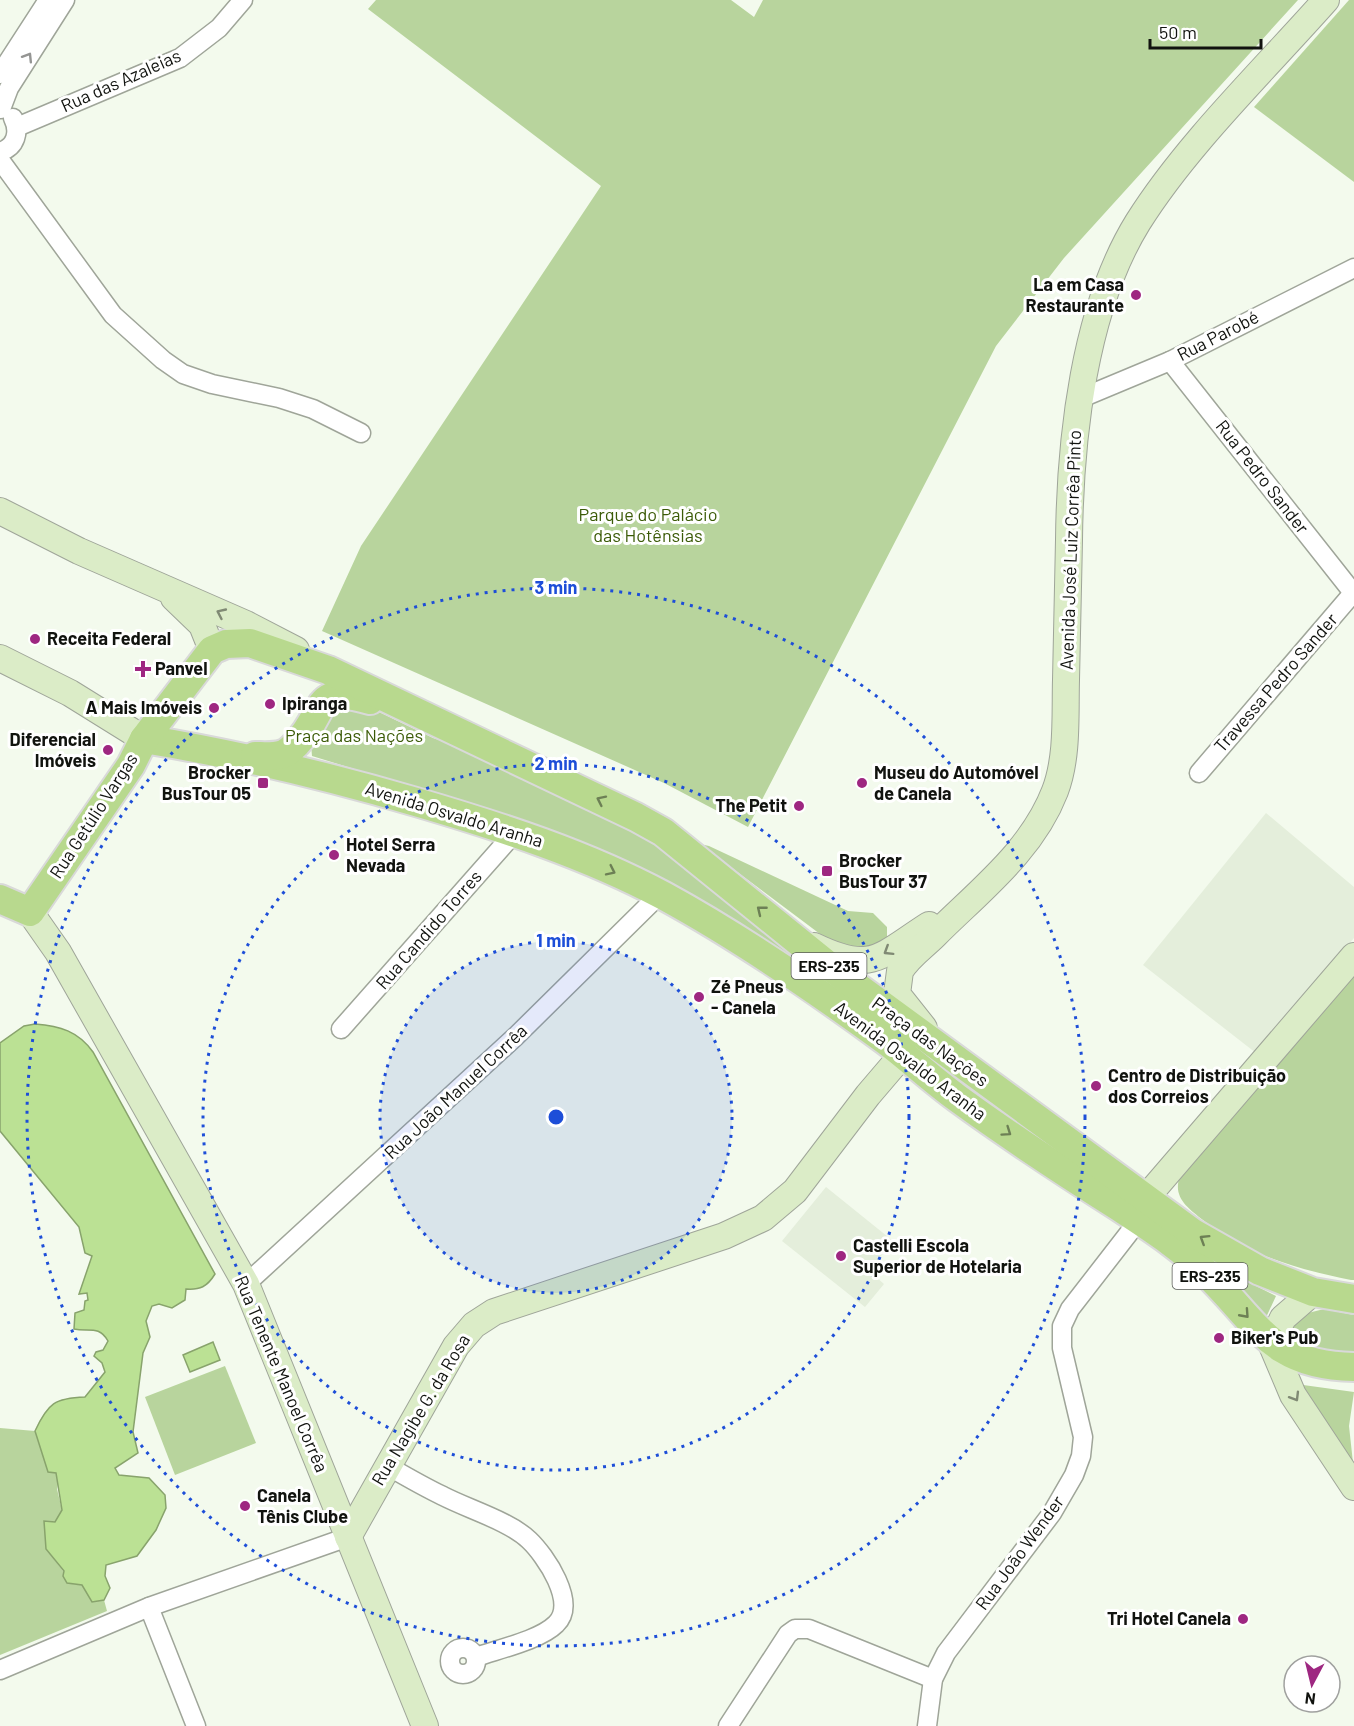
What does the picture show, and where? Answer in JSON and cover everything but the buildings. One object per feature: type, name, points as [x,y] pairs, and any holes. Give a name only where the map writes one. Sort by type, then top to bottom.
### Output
[{"type":"main road","points":[[152,730],[212,650],[226,644],[250,643],[328,670],[301,753],[309,765],[366,788]]},
{"type":"main road","name":"Praça das Nações","points":[[328,670],[544,772],[663,832],[830,967],[1025,1113],[1142,1209],[1233,1258],[1313,1292]]},
{"type":"main road","points":[[182,692],[180,722],[190,739],[201,748]]},
{"type":"main road","points":[[235,756],[284,754],[331,696],[341,694],[429,719]]},
{"type":"main road","name":"Avenida Osvaldo Aranha","points":[[152,730],[201,748],[366,788],[516,831],[660,894],[747,945],[903,1054],[955,1097],[1142,1209],[1200,1267],[1271,1344]]},
{"type":"main road","name":"Rua Getúlio Vargas","points":[[30,912],[152,730]]},
{"type":"main road","name":"Rua Tenente Manoel Corrêa","points":[[0,898],[30,912]]},
{"type":"main road","points":[[903,1054],[909,1050],[928,1056],[978,1090],[1025,1113]]},
{"type":"main road","name":"ERS-235","points":[[1313,1292],[1354,1299]]},
{"type":"main road","name":"ERS-235","points":[[1271,1344],[1290,1356],[1314,1363],[1354,1367]]},
{"type":"street","points":[[0,74],[48,0]]},
{"type":"street","points":[[0,152],[12,145],[17,128],[9,113],[1,109],[9,88],[65,0]]},
{"type":"street","name":"Rua das Azaleias","points":[[17,128],[180,57],[219,28],[243,0]]},
{"type":"street","name":"Avenida José Luiz Corrêa Pinto","points":[[946,1053],[901,1002],[897,994],[897,977],[903,965],[1021,850],[1047,809],[1061,767],[1065,711],[1070,482],[1079,399],[1106,293],[1120,257],[1138,222],[1183,160],[1326,0]]},
{"type":"street","points":[[0,160],[113,315],[163,360],[183,374],[212,384],[279,398],[313,409],[361,433]]},
{"type":"street","name":"Rua Parobé","points":[[1079,399],[1170,361],[1354,268]]},
{"type":"street","name":"Rua Pedro Sander","points":[[1170,361],[1354,593]]},
{"type":"street","points":[[0,511],[151,583],[182,603],[202,625],[212,650]]},
{"type":"street","name":"ERS-235","points":[[151,583],[273,637],[328,670]]},
{"type":"street","name":"Travessa Pedro Sander","points":[[1199,773],[1354,593]]},
{"type":"street","name":"Avenida Osvaldo Aranha","points":[[0,658],[152,730]]},
{"type":"street","name":"Rua Candido Torres","points":[[341,1029],[516,831]]},
{"type":"street","name":"Rua João Manuel Corrêa","points":[[246,1284],[507,1045],[660,894]]},
{"type":"street","name":"Avenida José Luiz Corrêa Pinto","points":[[791,934],[843,960],[867,962],[972,898]]},
{"type":"street","name":"Rua Tenente Manoel Corrêa","points":[[30,912],[58,952],[246,1284],[425,1726]]},
{"type":"street","points":[[1142,1209],[1354,956]]},
{"type":"street","name":"Rua Nagibe G. da Rosa","points":[[348,1537],[386,1465],[456,1346],[474,1325],[494,1312],[724,1236],[764,1218],[795,1191],[868,1095],[903,1054]]},
{"type":"street","name":"Rua João Wender","points":[[927,1726],[933,1679],[946,1653],[1052,1513],[1074,1475],[1081,1456],[1083,1437],[1062,1348],[1062,1326],[1070,1309],[1142,1209]]},
{"type":"street","points":[[1313,1292],[1283,1318],[1271,1344],[1293,1395],[1354,1487]]},
{"type":"street","points":[[386,1465],[441,1496],[510,1528],[529,1540],[561,1587],[564,1600],[558,1622],[545,1632],[476,1657]]},
{"type":"street","points":[[0,1670],[149,1607],[348,1537]]},
{"type":"street","points":[[149,1607],[196,1726]]},
{"type":"street","points":[[728,1726],[788,1634],[795,1629],[817,1632],[933,1679]]},
{"type":"shaded area","points":[[1266,813],[1354,887],[1354,938],[1256,1053],[1143,965]]},
{"type":"shaded area","points":[[35,1024],[52,1026],[75,1034],[93,1052],[215,1274],[203,1287],[186,1289],[185,1300],[172,1308],[159,1304],[152,1306],[146,1321],[150,1337],[143,1353],[133,1432],[138,1453],[115,1468],[119,1475],[149,1478],[165,1495],[166,1508],[156,1530],[137,1556],[106,1565],[105,1576],[110,1588],[104,1600],[92,1602],[82,1585],[67,1583],[63,1576],[64,1571],[46,1549],[44,1521],[55,1522],[62,1510],[56,1473],[48,1472],[35,1431],[49,1408],[59,1401],[85,1397],[105,1372],[102,1363],[94,1356],[96,1352],[103,1350],[108,1341],[105,1336],[93,1330],[74,1329],[75,1313],[84,1310],[85,1301],[88,1300],[87,1293],[79,1294],[92,1256],[85,1253],[79,1227],[0,1131],[0,1043],[24,1026]]},
{"type":"shaded area","name":"Castelli Escola Superior de Hotelaria","points":[[826,1187],[893,1241],[869,1271],[884,1284],[865,1307],[782,1241]]},
{"type":"shaded area","points":[[213,1342],[220,1360],[190,1372],[183,1355]]},
{"type":"green space","name":"Parque do Palácio das Hotênsias","points":[[376,0],[731,0],[754,17],[763,0],[1298,0],[1064,258],[996,346],[748,827],[664,783],[322,631],[361,546],[601,186],[368,9]]},
{"type":"green space","points":[[1349,0],[1354,0],[1354,182],[1254,107]]},
{"type":"green space","name":"Praça das Nações","points":[[354,700],[433,738],[484,755],[627,822],[894,1027],[481,808],[312,756],[311,744],[334,703]]},
{"type":"green space","points":[[700,844],[709,846],[848,911],[873,913],[887,927],[887,940],[873,948],[836,946]]},
{"type":"green space","points":[[1354,975],[1354,1280],[1351,1280],[1273,1259],[1237,1243],[1187,1206],[1180,1196],[1178,1183],[1180,1176]]},
{"type":"green space","points":[[1097,1178],[1246,1281],[1276,1296],[1263,1324]]},
{"type":"green space","points":[[1324,1309],[1354,1315],[1354,1356],[1326,1355],[1290,1337],[1288,1331],[1300,1315]]},
{"type":"green space","points":[[225,1366],[256,1443],[175,1475],[145,1397]]},
{"type":"green space","points":[[1296,1384],[1354,1392],[1349,1426],[1354,1472]]},
{"type":"green space","points":[[0,1428],[35,1431],[59,1478],[57,1489],[62,1510],[55,1522],[49,1521],[46,1549],[73,1584],[82,1585],[92,1602],[104,1600],[107,1611],[0,1655]]},
{"type":"place","name":"La em Casa Restaurante","points":[[1136,295]]},
{"type":"place","name":"Receita Federal","points":[[35,639]]},
{"type":"place","name":"Panvel","points":[[143,669]]},
{"type":"place","name":"Ipiranga","points":[[270,704]]},
{"type":"place","name":"A Mais Imóveis","points":[[214,708]]},
{"type":"place","name":"Diferencial Imóveis","points":[[108,750]]},
{"type":"place","name":"Brocker BusTour 05","points":[[263,783]]},
{"type":"place","name":"Museu do Automóvel de Canela","points":[[862,783]]},
{"type":"place","name":"The Petit","points":[[799,806]]},
{"type":"place","name":"Hotel Serra Nevada","points":[[334,855]]},
{"type":"place","name":"Brocker BusTour 37","points":[[827,871]]},
{"type":"place","name":"Zé Pneus - Canela","points":[[699,997]]},
{"type":"place","name":"Centro de Distribuição dos Correios","points":[[1096,1086]]},
{"type":"place","name":"Castelli Escola Superior de Hotelaria","points":[[841,1256]]},
{"type":"place","name":"Biker's Pub","points":[[1219,1338]]},
{"type":"place","name":"Canela Tênis Clube","points":[[245,1506]]},
{"type":"place","name":"Tri Hotel Canela","points":[[1243,1619]]}]
